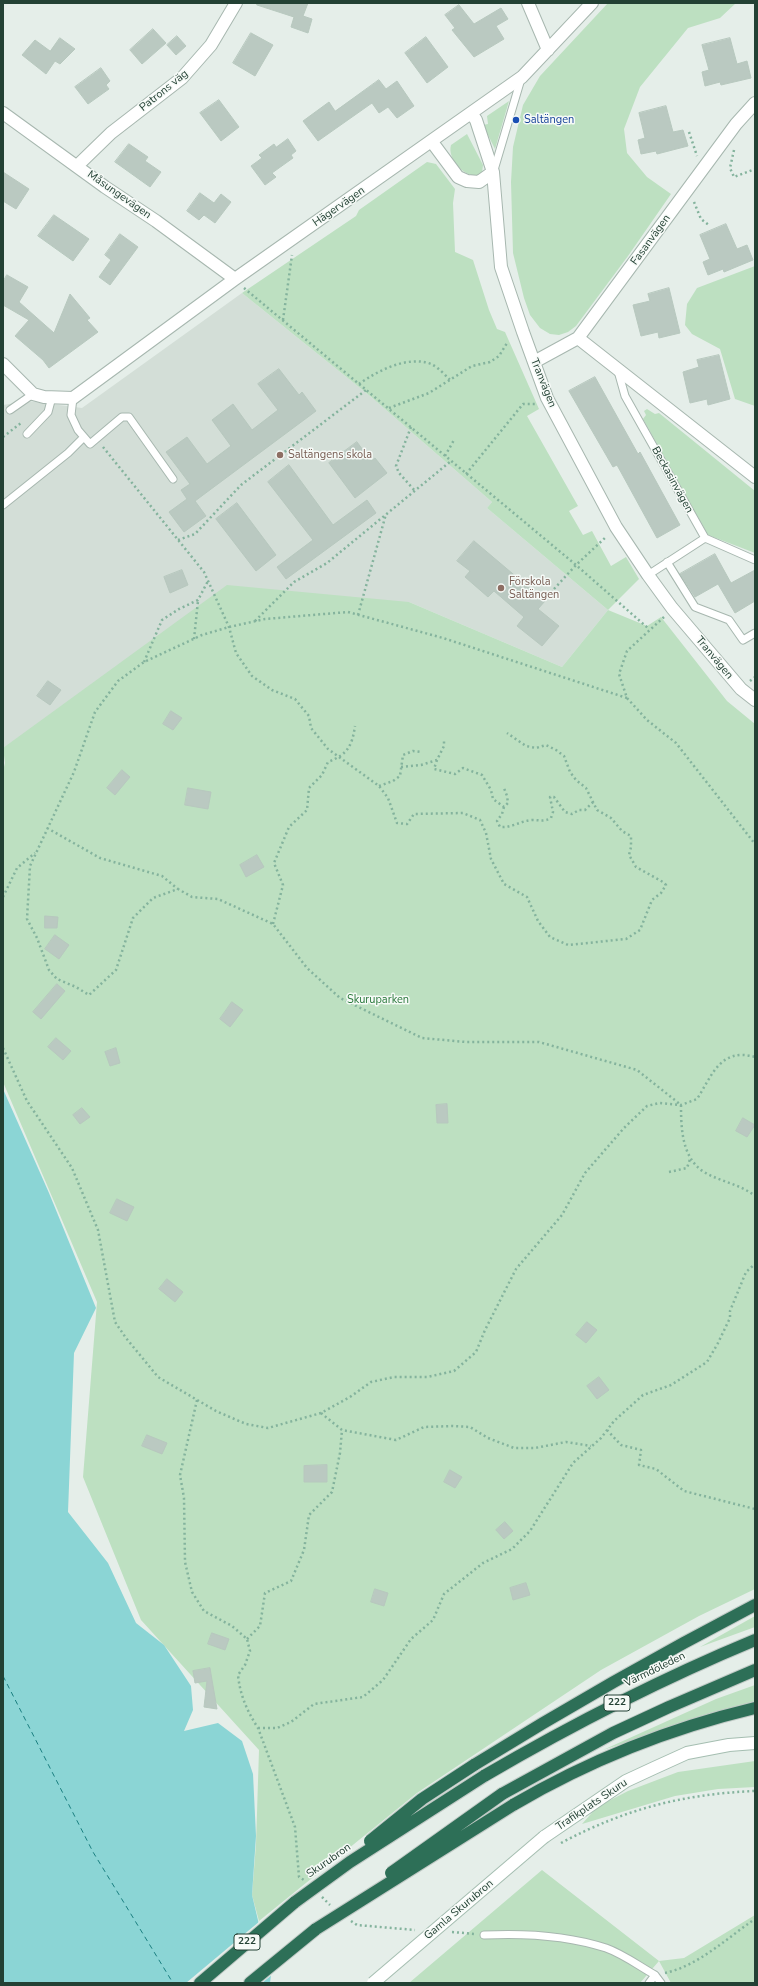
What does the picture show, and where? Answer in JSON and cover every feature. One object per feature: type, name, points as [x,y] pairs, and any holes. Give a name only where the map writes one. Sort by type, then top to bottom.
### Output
[{"type":"highway","points":[[295,1902],[422,1799],[474,1765],[546,1721],[681,1643],[755,1605]]},
{"type":"highway","name":"Värmdöleden","points":[[484,1776],[570,1727],[647,1687],[755,1640]]},
{"type":"highway","name":"222","points":[[250,1983],[316,1929],[388,1874],[502,1794],[614,1733],[669,1707],[755,1670]]},
{"type":"highway","points":[[316,1929],[539,1790],[597,1762],[660,1736],[724,1715],[755,1708]]},
{"type":"highway","name":"Skurubron","points":[[200,1983],[295,1902],[350,1862],[484,1776]]},
{"type":"street","name":"Patrons väg","points":[[77,166],[110,133],[182,78],[211,45],[236,3]]},
{"type":"street","points":[[528,3],[548,50]]},
{"type":"street","name":"Hägervägen","points":[[74,398],[239,283],[522,77],[592,3]]},
{"type":"street","name":"Fasanvägen","points":[[534,362],[578,338],[728,134],[755,103]]},
{"type":"street","name":"Måsungevägen","points":[[3,113],[156,221],[239,283]]},
{"type":"street","name":"Tranvägen","points":[[471,113],[476,120],[493,172],[502,267],[522,332],[547,398],[616,527],[648,574],[672,608],[740,689],[755,700]]},
{"type":"street","points":[[432,142],[458,177],[467,181],[479,182],[493,172]]},
{"type":"street","points":[[578,338],[618,371],[755,477]]},
{"type":"street","points":[[3,364],[33,394],[74,398]]},
{"type":"street","name":"Trafikplats Skuru","points":[[544,1837],[626,1781],[647,1771],[688,1753],[729,1745],[755,1743]]},
{"type":"street","name":"Gamla Skurubron","points":[[373,1983],[544,1837]]},
{"type":"lane","name":"Tranvägen","points":[[493,172],[515,95],[522,77]]},
{"type":"lane","name":"Beckasinvägen","points":[[618,371],[625,396],[705,538]]},
{"type":"lane","points":[[10,410],[33,394]]},
{"type":"lane","points":[[27,434],[48,412],[52,397]]},
{"type":"lane","points":[[74,398],[71,415],[90,444],[122,417],[129,417],[173,479]]},
{"type":"lane","points":[[3,505],[68,453],[84,437]]},
{"type":"lane","points":[[648,574],[705,538],[755,560]]},
{"type":"lane","points":[[666,562],[695,607],[729,620],[744,640],[755,633]]},
{"type":"lane","points":[[484,1935],[519,1933],[556,1936],[607,1948],[655,1975],[661,1983]]},
{"type":"lane","points":[[649,1983],[655,1975]]},
{"type":"path","points":[[689,132],[699,162]]},
{"type":"path","points":[[728,134],[735,144],[730,168],[734,177],[755,169]]},
{"type":"path","points":[[684,194],[694,202],[701,219],[710,226]]},
{"type":"path","points":[[283,320],[292,254]]},
{"type":"path","points":[[239,283],[576,565],[649,629]]},
{"type":"path","points":[[389,408],[429,394],[472,366],[490,362],[499,356],[507,343]]},
{"type":"path","points":[[359,384],[371,375],[389,367],[420,362],[432,364],[450,380]]},
{"type":"path","points":[[178,540],[195,534],[241,485],[366,390]]},
{"type":"path","points":[[466,474],[523,404],[535,404],[547,398]]},
{"type":"path","points":[[411,427],[396,466],[399,473],[415,491]]},
{"type":"path","points":[[97,439],[204,572],[228,627],[236,653],[252,676],[272,690],[295,699],[309,716],[311,728],[328,748],[379,786],[388,798],[397,823],[407,824],[414,814],[428,812],[463,813],[480,820],[486,833],[491,860],[504,884],[527,897],[538,921],[550,937],[568,945],[626,939],[640,930],[652,900],[661,893],[666,885],[636,867],[629,854],[632,846],[631,836],[622,832],[611,818],[597,810],[586,788],[576,780],[570,772],[564,756],[546,745],[536,748],[526,746],[507,733]]},
{"type":"path","points":[[445,456],[454,440]]},
{"type":"path","points":[[255,621],[294,582],[327,563],[451,461]]},
{"type":"path","points":[[358,615],[386,513]]},
{"type":"path","points":[[554,589],[576,565],[616,527]]},
{"type":"path","points":[[194,639],[198,600],[208,580]]},
{"type":"path","points":[[144,662],[162,620],[179,609],[198,600]]},
{"type":"path","points":[[178,889],[153,898],[133,918],[116,970],[89,995],[76,987],[57,979],[49,970],[37,938],[27,919],[30,866],[74,772],[95,712],[118,681],[144,662],[194,639],[228,627],[255,621],[348,612],[443,638],[627,698]]},
{"type":"path","points":[[668,612],[661,621],[649,629],[627,651],[619,674],[627,698],[647,720],[676,743],[755,844]]},
{"type":"path","points":[[273,924],[283,885],[274,863],[289,827],[307,810],[309,788],[322,775],[328,762],[341,757],[352,743],[355,726]]},
{"type":"path","points":[[444,740],[444,746],[434,769],[455,774],[463,768],[482,775],[491,790],[493,799],[504,807]]},
{"type":"path","points":[[379,786],[393,781],[400,776],[403,755],[413,751],[421,752]]},
{"type":"path","points":[[401,767],[421,765],[437,760]]},
{"type":"path","points":[[504,788],[508,803],[504,807],[502,814],[497,821],[500,827],[509,828],[532,820],[544,822],[551,818],[553,812],[550,797],[554,797],[565,812],[572,814],[579,810],[585,810],[593,802]]},
{"type":"path","points":[[48,828],[100,858],[162,876],[178,889],[192,897],[218,899],[273,924],[307,968],[340,998],[422,1038],[466,1042],[539,1042],[636,1070],[681,1105]]},
{"type":"path","points":[[3,897],[17,868],[36,852]]},
{"type":"path","points":[[3,1048],[27,1102],[72,1168],[98,1230],[115,1322],[126,1338],[158,1377],[216,1411],[246,1424],[268,1428],[321,1413],[350,1397],[371,1382],[394,1377],[426,1377],[454,1371],[476,1352],[485,1330],[516,1269],[562,1215],[585,1173],[624,1128],[648,1106],[659,1103],[681,1105],[697,1099],[716,1067],[729,1057],[746,1054],[755,1057]]},
{"type":"path","points":[[681,1105],[681,1124],[687,1154],[690,1158],[704,1172],[737,1185],[755,1196]]},
{"type":"path","points":[[669,1172],[687,1168],[690,1158]]},
{"type":"path","points":[[258,1728],[277,1728],[291,1722],[314,1704],[364,1697],[383,1680],[411,1639],[433,1620],[444,1594],[484,1563],[512,1549],[530,1532],[573,1463],[592,1446],[614,1421],[644,1395],[671,1385],[707,1362],[730,1318],[730,1311],[746,1272],[755,1264]]},
{"type":"path","points":[[197,1400],[180,1475],[184,1498],[185,1562],[192,1592],[204,1611],[232,1626],[247,1639],[250,1651],[245,1665],[238,1675],[239,1690],[249,1714]]},
{"type":"path","points":[[321,1413],[342,1430],[396,1440],[424,1426],[470,1427],[488,1438],[514,1448],[535,1448],[566,1442],[592,1446]]},
{"type":"path","points":[[247,1639],[260,1626],[265,1593],[291,1581],[304,1550],[309,1515],[332,1492],[340,1453],[342,1430]]},
{"type":"path","points":[[607,1430],[621,1444],[641,1450],[639,1465],[656,1470],[684,1491],[755,1509]]},
{"type":"path","points":[[560,1844],[590,1828],[635,1811],[673,1800],[718,1793],[755,1791]]},
{"type":"path","points":[[655,1975],[677,1970],[711,1950],[755,1919]]},
{"type":"shaded area","points":[[242,293],[370,396],[492,502],[487,508],[608,610],[562,667],[409,602],[3,748],[3,405],[28,401],[82,408]]},
{"type":"green space","points":[[608,3],[736,3],[720,18],[688,28],[640,87],[624,129],[627,153],[647,177],[671,194],[628,256],[576,326],[568,332],[559,335],[550,334],[540,328],[530,315],[524,298],[513,253],[511,182],[513,147],[523,105],[540,76]]},
{"type":"green space","points":[[509,101],[495,149],[483,125],[488,124],[487,116]]},
{"type":"green space","points":[[467,134],[483,165],[482,173],[478,176],[467,174],[462,170],[454,161],[450,150],[451,145]]},
{"type":"green space","points":[[427,162],[436,164],[455,189],[453,203],[455,252],[473,260],[489,310],[497,329],[505,332],[539,409],[527,416],[578,506],[569,511],[583,535],[592,531],[611,566],[626,557],[639,579],[608,610],[487,508],[492,502],[370,396],[242,293],[356,216],[359,210]]},
{"type":"green space","points":[[755,266],[755,406],[735,399],[720,349],[692,334],[685,325],[687,304],[697,288]]},
{"type":"green space","points":[[647,409],[655,414],[659,413],[755,491],[755,553],[708,535],[643,419],[646,415],[644,411]]},
{"type":"green space","name":"Skuruparken","points":[[227,585],[409,602],[562,667],[608,610],[647,626],[661,617],[727,701],[755,724],[755,1589],[699,1616],[601,1670],[417,1793],[259,1921],[252,1895],[256,1844],[259,1750],[141,1620],[83,1477],[97,1302],[3,1082],[3,771],[5,763],[3,748]]},
{"type":"green space","points":[[755,1616],[755,1627],[700,1647]]},
{"type":"green space","points":[[755,1685],[755,1701],[603,1750],[716,1699]]},
{"type":"green space","points":[[755,1761],[755,1787],[718,1789],[675,1796],[582,1824],[597,1807],[628,1791],[678,1772]]},
{"type":"green space","points":[[542,1870],[659,1961],[640,1983],[409,1983]]},
{"type":"green space","points":[[755,1915],[755,1983],[671,1983],[659,1961],[684,1958]]},
{"type":"water","points":[[3,1089],[49,1193],[96,1308],[74,1353],[68,1512],[108,1563],[136,1623],[164,1645],[191,1686],[193,1710],[184,1731],[218,1723],[242,1741],[253,1774],[256,1836],[252,1895],[271,1975],[270,1983],[3,1983]]},
{"type":"pier","points":[[260,1921],[273,1974],[262,1983],[186,1983]]},
{"type":"building","points":[[257,3],[308,3],[303,16],[312,19],[308,33],[291,27],[294,17],[257,5]]},
{"type":"building","points":[[459,5],[474,24],[501,8],[508,19],[496,26],[504,39],[474,57],[452,30],[455,28],[445,15]]},
{"type":"building","points":[[153,29],[166,43],[142,64],[130,50]]},
{"type":"building","points":[[251,33],[273,45],[255,76],[233,63]]},
{"type":"building","points":[[177,36],[186,46],[176,55],[167,45]]},
{"type":"building","points":[[426,37],[448,67],[427,83],[405,53]]},
{"type":"building","points":[[60,38],[75,49],[60,64],[55,61],[46,74],[22,55],[35,40],[50,51]]},
{"type":"building","points":[[730,38],[737,64],[747,61],[751,78],[721,85],[720,82],[705,86],[702,72],[709,70],[702,45]]},
{"type":"building","points":[[101,68],[110,81],[106,85],[109,89],[88,104],[75,87]]},
{"type":"building","points":[[379,80],[386,89],[397,81],[414,106],[397,118],[388,107],[379,113],[372,103],[318,141],[303,121],[329,102],[335,111]]},
{"type":"building","points":[[219,100],[239,127],[221,141],[200,113]]},
{"type":"building","points":[[666,106],[673,132],[683,130],[688,146],[657,154],[656,151],[641,154],[638,140],[645,138],[639,113]]},
{"type":"building","points":[[288,139],[296,151],[291,155],[293,158],[272,173],[276,177],[265,185],[251,166],[262,158],[259,155],[274,144],[276,147]]},
{"type":"building","points":[[129,144],[148,157],[145,161],[161,172],[150,187],[115,162]]},
{"type":"building","points":[[3,172],[29,189],[16,209],[3,201]]},
{"type":"building","points":[[200,193],[214,203],[221,194],[231,202],[215,223],[204,215],[199,220],[187,211]]},
{"type":"building","points":[[54,215],[89,239],[73,261],[38,236]]},
{"type":"building","points":[[726,224],[737,249],[747,245],[753,260],[724,272],[723,269],[708,275],[703,262],[710,259],[700,235]]},
{"type":"building","points":[[120,234],[138,247],[110,285],[99,277],[111,260],[105,255]]},
{"type":"building","points":[[7,275],[28,287],[19,302],[54,333],[70,294],[90,318],[87,320],[98,332],[49,368],[43,360],[15,336],[29,320],[3,305],[3,282]]},
{"type":"building","points":[[669,288],[680,333],[659,338],[658,332],[641,336],[633,305],[650,301],[648,294]]},
{"type":"building","points":[[719,355],[730,399],[708,405],[707,399],[690,403],[683,372],[699,367],[697,360]]},
{"type":"building","points":[[279,369],[299,395],[302,392],[316,411],[195,501],[206,516],[184,532],[169,512],[187,499],[181,490],[190,484],[166,452],[187,437],[207,464],[231,446],[212,420],[233,404],[252,430],[278,410],[258,384]]},
{"type":"building","points":[[595,377],[638,454],[640,452],[680,525],[657,538],[617,465],[613,467],[569,391]]},
{"type":"building","points":[[357,442],[371,461],[375,458],[387,473],[355,498],[329,463]]},
{"type":"building","points":[[289,465],[333,525],[367,500],[376,513],[286,579],[277,567],[313,540],[268,482]]},
{"type":"building","points":[[237,503],[276,555],[256,571],[216,519]]},
{"type":"building","points":[[474,541],[545,601],[538,609],[559,626],[542,646],[517,626],[524,617],[494,591],[488,597],[465,577],[470,571],[457,561]]},
{"type":"building","points":[[715,554],[731,583],[755,570],[755,601],[735,613],[718,584],[695,597],[680,574]]},
{"type":"building","points":[[182,570],[188,585],[170,593],[164,577]]},
{"type":"building","points":[[48,681],[61,690],[50,705],[37,696]]},
{"type":"building","points":[[171,711],[182,718],[173,730],[163,724]]},
{"type":"building","points":[[122,770],[130,777],[115,795],[107,788]]},
{"type":"building","points":[[188,788],[211,792],[208,809],[185,805]]},
{"type":"building","points":[[257,855],[264,867],[246,877],[240,865]]},
{"type":"building","points":[[45,916],[58,917],[57,928],[45,928]]},
{"type":"building","points":[[55,935],[69,945],[59,959],[45,949]]},
{"type":"building","points":[[57,984],[65,991],[41,1019],[33,1012]]},
{"type":"building","points":[[232,1002],[243,1010],[230,1027],[220,1019]]},
{"type":"building","points":[[56,1038],[71,1051],[63,1060],[48,1047]]},
{"type":"building","points":[[116,1048],[120,1063],[110,1066],[105,1052]]},
{"type":"building","points":[[447,1104],[448,1123],[437,1123],[436,1105]]},
{"type":"building","points":[[82,1108],[90,1117],[80,1124],[73,1115]]},
{"type":"building","points":[[743,1118],[755,1125],[747,1137],[736,1131]]},
{"type":"building","points":[[117,1199],[134,1207],[127,1221],[110,1213]]},
{"type":"building","points":[[167,1279],[183,1292],[175,1302],[159,1289]]},
{"type":"building","points":[[587,1322],[597,1330],[586,1343],[576,1335]]},
{"type":"building","points":[[599,1377],[609,1390],[597,1399],[587,1386]]},
{"type":"building","points":[[147,1435],[167,1443],[162,1454],[142,1446]]},
{"type":"building","points":[[327,1465],[327,1482],[304,1482],[304,1466]]},
{"type":"building","points":[[450,1470],[462,1477],[455,1488],[444,1482]]},
{"type":"building","points":[[505,1522],[513,1531],[504,1539],[496,1530]]},
{"type":"building","points":[[526,1583],[530,1595],[513,1600],[510,1588]]},
{"type":"building","points":[[375,1589],[388,1593],[384,1606],[371,1602]]},
{"type":"building","points":[[212,1633],[229,1639],[225,1650],[208,1644]]},
{"type":"building","points":[[210,1668],[217,1709],[204,1707],[207,1681],[195,1683],[193,1671]]},
{"type":"ferry route","points":[[3,1676],[93,1852],[173,1983]]},
{"type":"place","name":"Saltängen","points":[[516,120]]},
{"type":"place","name":"Saltängens skola","points":[[280,455]]},
{"type":"place","name":"Förskola Saltängen","points":[[501,588]]}]
